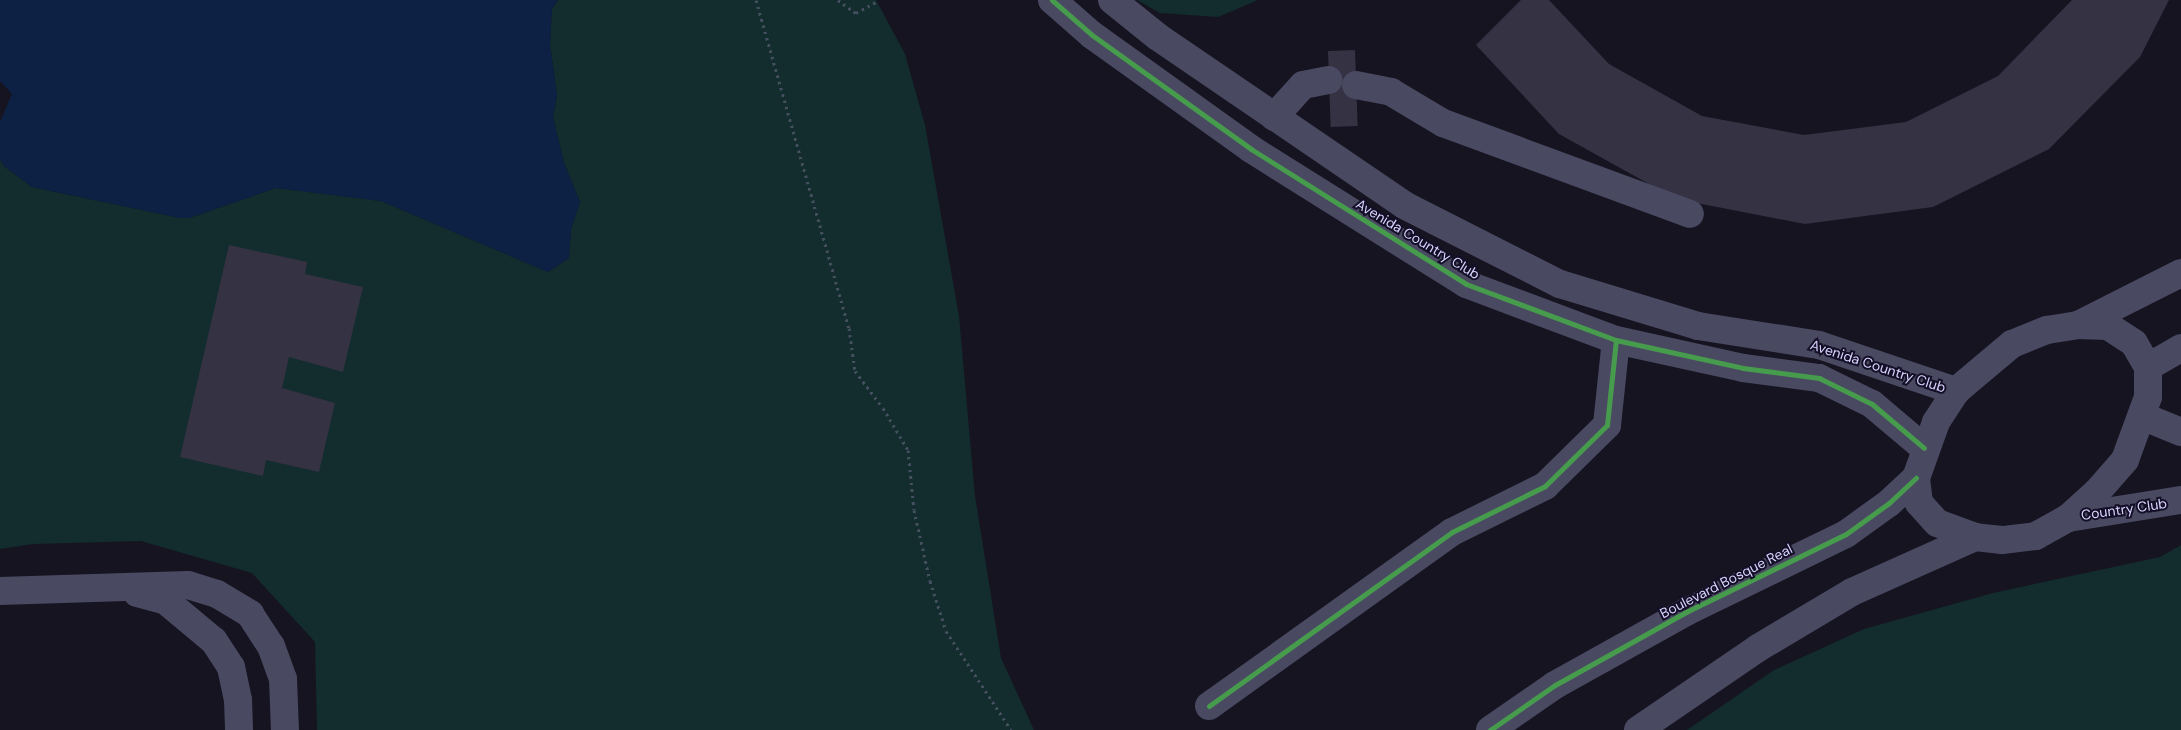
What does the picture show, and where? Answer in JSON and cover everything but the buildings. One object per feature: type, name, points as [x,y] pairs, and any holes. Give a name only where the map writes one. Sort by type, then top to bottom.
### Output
[{"type":"street","name":"Avenida Country Club","points":[[1052,0],[1092,35],[1251,149],[1466,284],[1616,340],[1743,368],[1819,378],[1872,404],[1924,448]]},
{"type":"street","name":"Avenida Country Club","points":[[1112,0],[1158,37],[1404,204],[1560,284],[1698,326],[1819,345],[1956,391]]},
{"type":"street","points":[[1274,117],[1303,84],[1329,80]]},
{"type":"street","points":[[1356,85],[1391,92],[1443,123],[1690,214]]},
{"type":"street","points":[[2078,325],[2181,273]]},
{"type":"street","points":[[2078,325],[2108,326],[2134,343],[2148,367],[2148,397],[2125,460],[2097,492],[2068,518],[2036,536],[2002,540],[1975,537],[1937,524],[1919,503],[1916,478],[1924,448],[1936,422],[1956,391],[2012,344],[2047,330],[2078,325]]},
{"type":"street","points":[[1209,706],[1452,532],[1545,486],[1606,425],[1616,340]]},
{"type":"street","points":[[2148,367],[2181,348]]},
{"type":"street","points":[[2142,416],[2181,432]]},
{"type":"street","name":"Boulevard Bosque Real","points":[[1490,730],[1555,686],[1686,612],[1846,534],[1890,503],[1916,478]]},
{"type":"street","name":"Country Club","points":[[2068,518],[2181,500]]},
{"type":"street","points":[[1638,730],[1758,648],[1852,592],[1975,537]]},
{"type":"street","points":[[0,591],[188,585],[217,594],[250,614],[271,646],[283,679],[285,730]]},
{"type":"street","points":[[114,586],[166,601],[214,641],[231,667],[238,700],[239,730]]},
{"type":"path","points":[[756,0],[846,319],[855,370],[883,408],[908,450],[914,510],[930,581],[946,631],[1011,730]]},
{"type":"path","points":[[838,0],[856,13],[880,0]]},
{"type":"green space","points":[[558,0],[876,0],[905,54],[925,125],[959,316],[975,496],[1001,658],[1034,730],[317,730],[315,642],[252,573],[141,541],[33,544],[0,549],[0,159],[4,166],[32,187],[180,218],[189,218],[276,188],[381,201],[548,272],[569,258],[571,229],[580,202],[564,163],[553,117],[557,96],[550,44],[552,9]]},
{"type":"green space","points":[[1137,0],[1258,0],[1218,17],[1160,13]]},
{"type":"green space","points":[[2181,545],[2181,730],[1687,730],[1774,670],[1864,629],[1993,593],[2160,557]]},
{"type":"water","points":[[0,0],[558,0],[552,9],[550,44],[557,96],[553,117],[564,163],[580,202],[571,229],[569,258],[548,272],[381,201],[276,188],[189,218],[180,218],[32,187],[4,166],[0,159],[0,122],[12,94],[0,81]]},
{"type":"cycle path","points":[[1052,0],[1092,35],[1251,149],[1466,284],[1616,340],[1743,368],[1819,378],[1872,404],[1924,448]]},
{"type":"cycle path","points":[[1209,706],[1452,532],[1545,486],[1607,425],[1616,340]]},
{"type":"cycle path","points":[[1490,730],[1555,685],[1686,612],[1846,534],[1889,503],[1916,478]]}]
